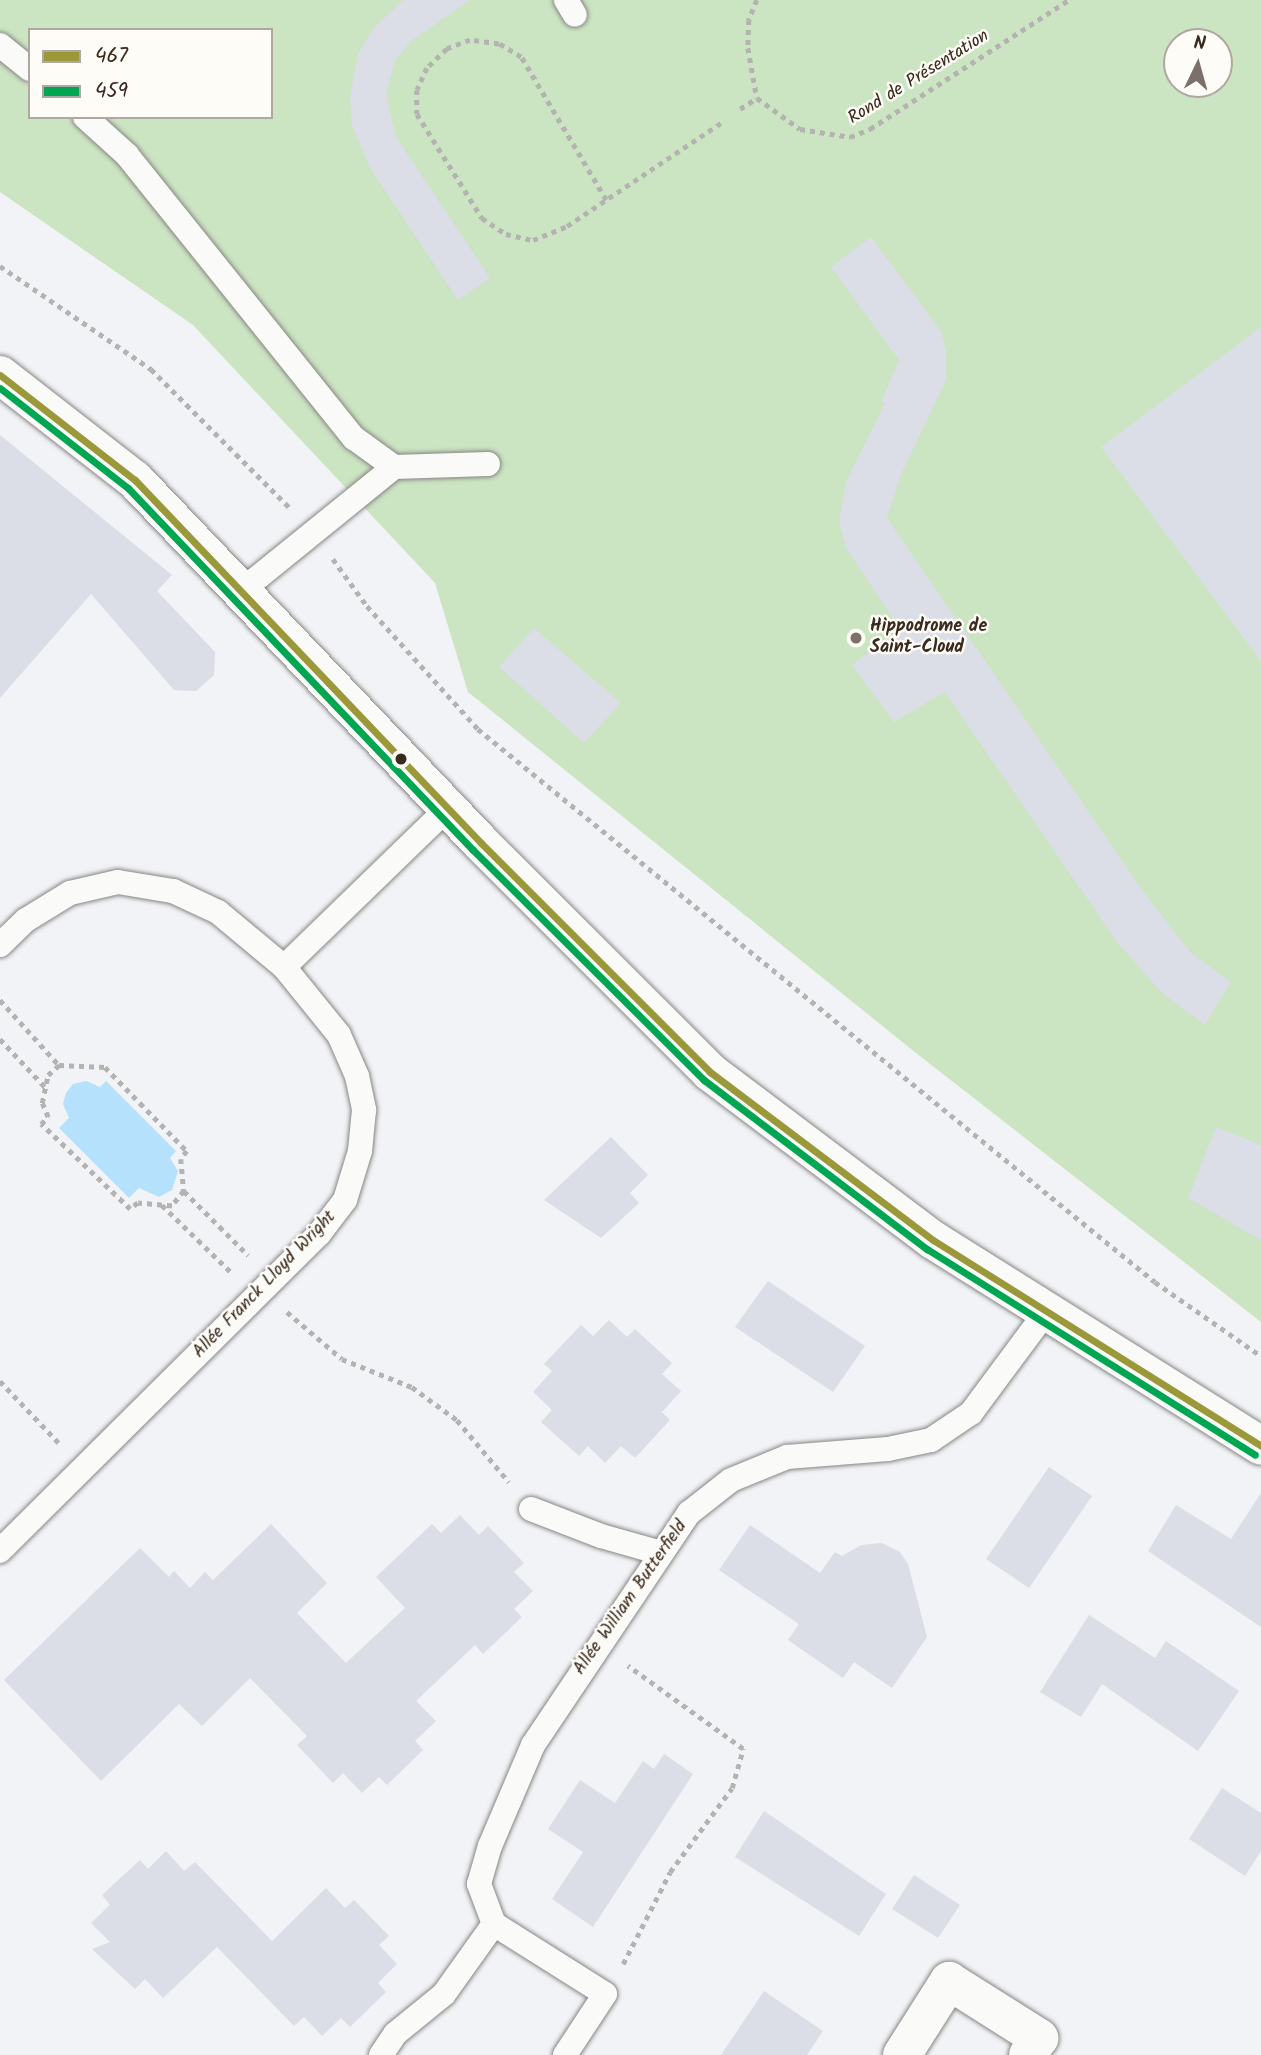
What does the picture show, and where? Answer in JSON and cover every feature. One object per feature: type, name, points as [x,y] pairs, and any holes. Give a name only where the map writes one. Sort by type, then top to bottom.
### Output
[{"type":"main road","points":[[0,375],[135,480],[448,808],[710,1072],[933,1240],[1261,1447]]},
{"type":"main road","points":[[902,2055],[949,1980],[1039,2038],[1028,2055]]},
{"type":"lane","points":[[0,45],[28,67]]},
{"type":"lane","points":[[87,119],[127,155],[354,438],[394,467]]},
{"type":"lane","points":[[241,591],[394,467],[488,464]]},
{"type":"lane","points":[[284,967],[448,808]]},
{"type":"lane","name":"Allée Franck Lloyd Wright","points":[[0,945],[26,920],[70,893],[118,882],[173,891],[218,912],[284,967],[339,1035],[358,1076],[364,1110],[360,1151],[345,1200],[319,1234],[0,1551]]},
{"type":"lane","name":"Allée William Butterfield","points":[[494,1924],[479,1884],[490,1846],[533,1745],[597,1644],[689,1513],[731,1480],[787,1457],[888,1449],[931,1440],[971,1413],[1046,1312]]},
{"type":"lane","points":[[531,1509],[601,1536],[661,1553]]},
{"type":"lane","points":[[381,2055],[395,2034],[444,1994],[494,1924],[605,1994],[565,2055]]},
{"type":"path","points":[[740,109],[757,98],[748,48],[749,20],[757,0]]},
{"type":"path","name":"Rond de Présentation","points":[[757,98],[800,129],[850,137],[870,129],[1069,0]]},
{"type":"path","points":[[606,200],[521,57],[499,44],[470,40],[447,48],[427,68],[416,90],[417,114],[482,218],[506,234],[533,240],[566,226],[606,200],[721,123]]},
{"type":"path","points":[[0,266],[151,369],[314,532],[367,606],[478,729],[1155,1282],[1261,1356]]},
{"type":"path","points":[[0,1000],[59,1065]]},
{"type":"path","points":[[0,1039],[45,1087]]},
{"type":"path","points":[[184,1191],[172,1206],[138,1203],[130,1209],[41,1124],[48,1117],[42,1103],[48,1075],[59,1065],[105,1067],[187,1151],[181,1159],[184,1191],[264,1288],[310,1335],[342,1359],[412,1387],[457,1420],[531,1509]]},
{"type":"path","points":[[162,1205],[264,1288]]},
{"type":"path","points":[[0,1381],[83,1468]]},
{"type":"path","points":[[597,1644],[743,1749],[732,1788],[670,1872],[647,1925],[605,1994]]},
{"type":"green space","name":"Hippodrome de Saint-Cloud","points":[[0,0],[1261,0],[1261,1322],[916,1053],[468,692],[435,583],[193,325],[0,192]]},
{"type":"water","points":[[86,1081],[100,1087],[106,1081],[176,1151],[170,1158],[178,1171],[172,1190],[159,1197],[139,1188],[129,1198],[59,1128],[69,1118],[63,1104],[66,1093],[73,1084]]},
{"type":"building","points":[[403,0],[470,0],[410,42],[395,61],[386,94],[396,137],[490,278],[458,300],[369,166],[352,125],[350,96],[358,54],[373,29]]},
{"type":"building","points":[[871,237],[940,330],[946,349],[946,380],[900,477],[887,518],[1145,894],[1191,953],[1231,982],[1205,1025],[1162,993],[1117,942],[945,692],[894,722],[852,665],[900,629],[846,548],[839,521],[846,482],[885,403],[881,402],[899,360],[831,267]]},
{"type":"building","points":[[1261,327],[1261,661],[1101,447]]},
{"type":"building","points":[[0,435],[172,575],[157,591],[215,652],[214,675],[196,691],[174,690],[91,594],[0,698]]},
{"type":"building","points":[[534,628],[621,703],[584,743],[499,667]]},
{"type":"building","points":[[1216,1127],[1261,1145],[1261,1240],[1188,1198]]},
{"type":"building","points":[[611,1137],[648,1175],[630,1193],[639,1203],[601,1238],[544,1200]]},
{"type":"building","points":[[768,1281],[865,1346],[833,1392],[735,1327]]},
{"type":"building","points":[[609,1320],[627,1337],[635,1329],[672,1363],[662,1374],[681,1391],[662,1412],[670,1420],[635,1458],[621,1446],[605,1463],[588,1446],[579,1456],[541,1422],[552,1410],[533,1392],[552,1371],[544,1364],[581,1325],[593,1336]]},
{"type":"building","points":[[1049,1467],[1092,1496],[1029,1588],[986,1559]]},
{"type":"building","points":[[1261,1493],[1261,1627],[1148,1551],[1176,1505],[1231,1539]]},
{"type":"building","points":[[460,1515],[479,1535],[488,1526],[524,1563],[514,1572],[533,1591],[514,1609],[522,1617],[483,1654],[475,1645],[416,1701],[436,1721],[415,1741],[423,1750],[387,1785],[379,1777],[362,1793],[343,1773],[333,1783],[297,1745],[307,1736],[250,1678],[202,1726],[179,1704],[101,1781],[4,1680],[140,1548],[169,1577],[174,1571],[190,1588],[205,1572],[213,1580],[271,1524],[327,1583],[297,1613],[346,1663],[405,1608],[376,1577],[432,1524],[441,1533]]},
{"type":"building","points":[[750,1525],[820,1573],[835,1552],[842,1556],[861,1545],[882,1543],[900,1552],[908,1564],[927,1637],[892,1688],[854,1662],[843,1678],[788,1640],[799,1624],[719,1570]]},
{"type":"building","points":[[1089,1615],[1155,1658],[1166,1641],[1239,1691],[1198,1751],[1102,1684],[1081,1717],[1040,1692]]},
{"type":"building","points":[[664,1754],[693,1774],[593,1927],[552,1899],[583,1852],[548,1829],[580,1780],[615,1803],[643,1761],[654,1769]]},
{"type":"building","points":[[1222,1788],[1261,1813],[1261,1851],[1245,1876],[1189,1839]]},
{"type":"building","points":[[764,1811],[886,1894],[859,1936],[735,1857]]},
{"type":"building","points":[[166,1851],[184,1871],[195,1862],[272,1941],[326,1888],[345,1908],[354,1900],[389,1936],[379,1945],[397,1964],[378,1983],[386,1992],[350,2027],[341,2018],[322,2036],[304,2017],[294,2026],[217,1947],[163,1998],[145,1979],[135,1989],[92,1949],[110,1942],[91,1923],[110,1905],[102,1895],[140,1860],[148,1869]]},
{"type":"building","points":[[914,1875],[960,1905],[938,1938],[892,1909]]},
{"type":"building","points":[[764,1991],[823,2031],[807,2055],[721,2055]]},
{"type":"transit line","name":"467","points":[[0,375],[135,480],[481,843],[710,1072],[933,1240],[1261,1446]]},
{"type":"transit line","name":"459","points":[[0,388],[128,488],[473,850],[704,1080],[927,1249],[1255,1455]]},
{"type":"place","name":"Hippodrome de Saint-Cloud","points":[[856,638]]}]
